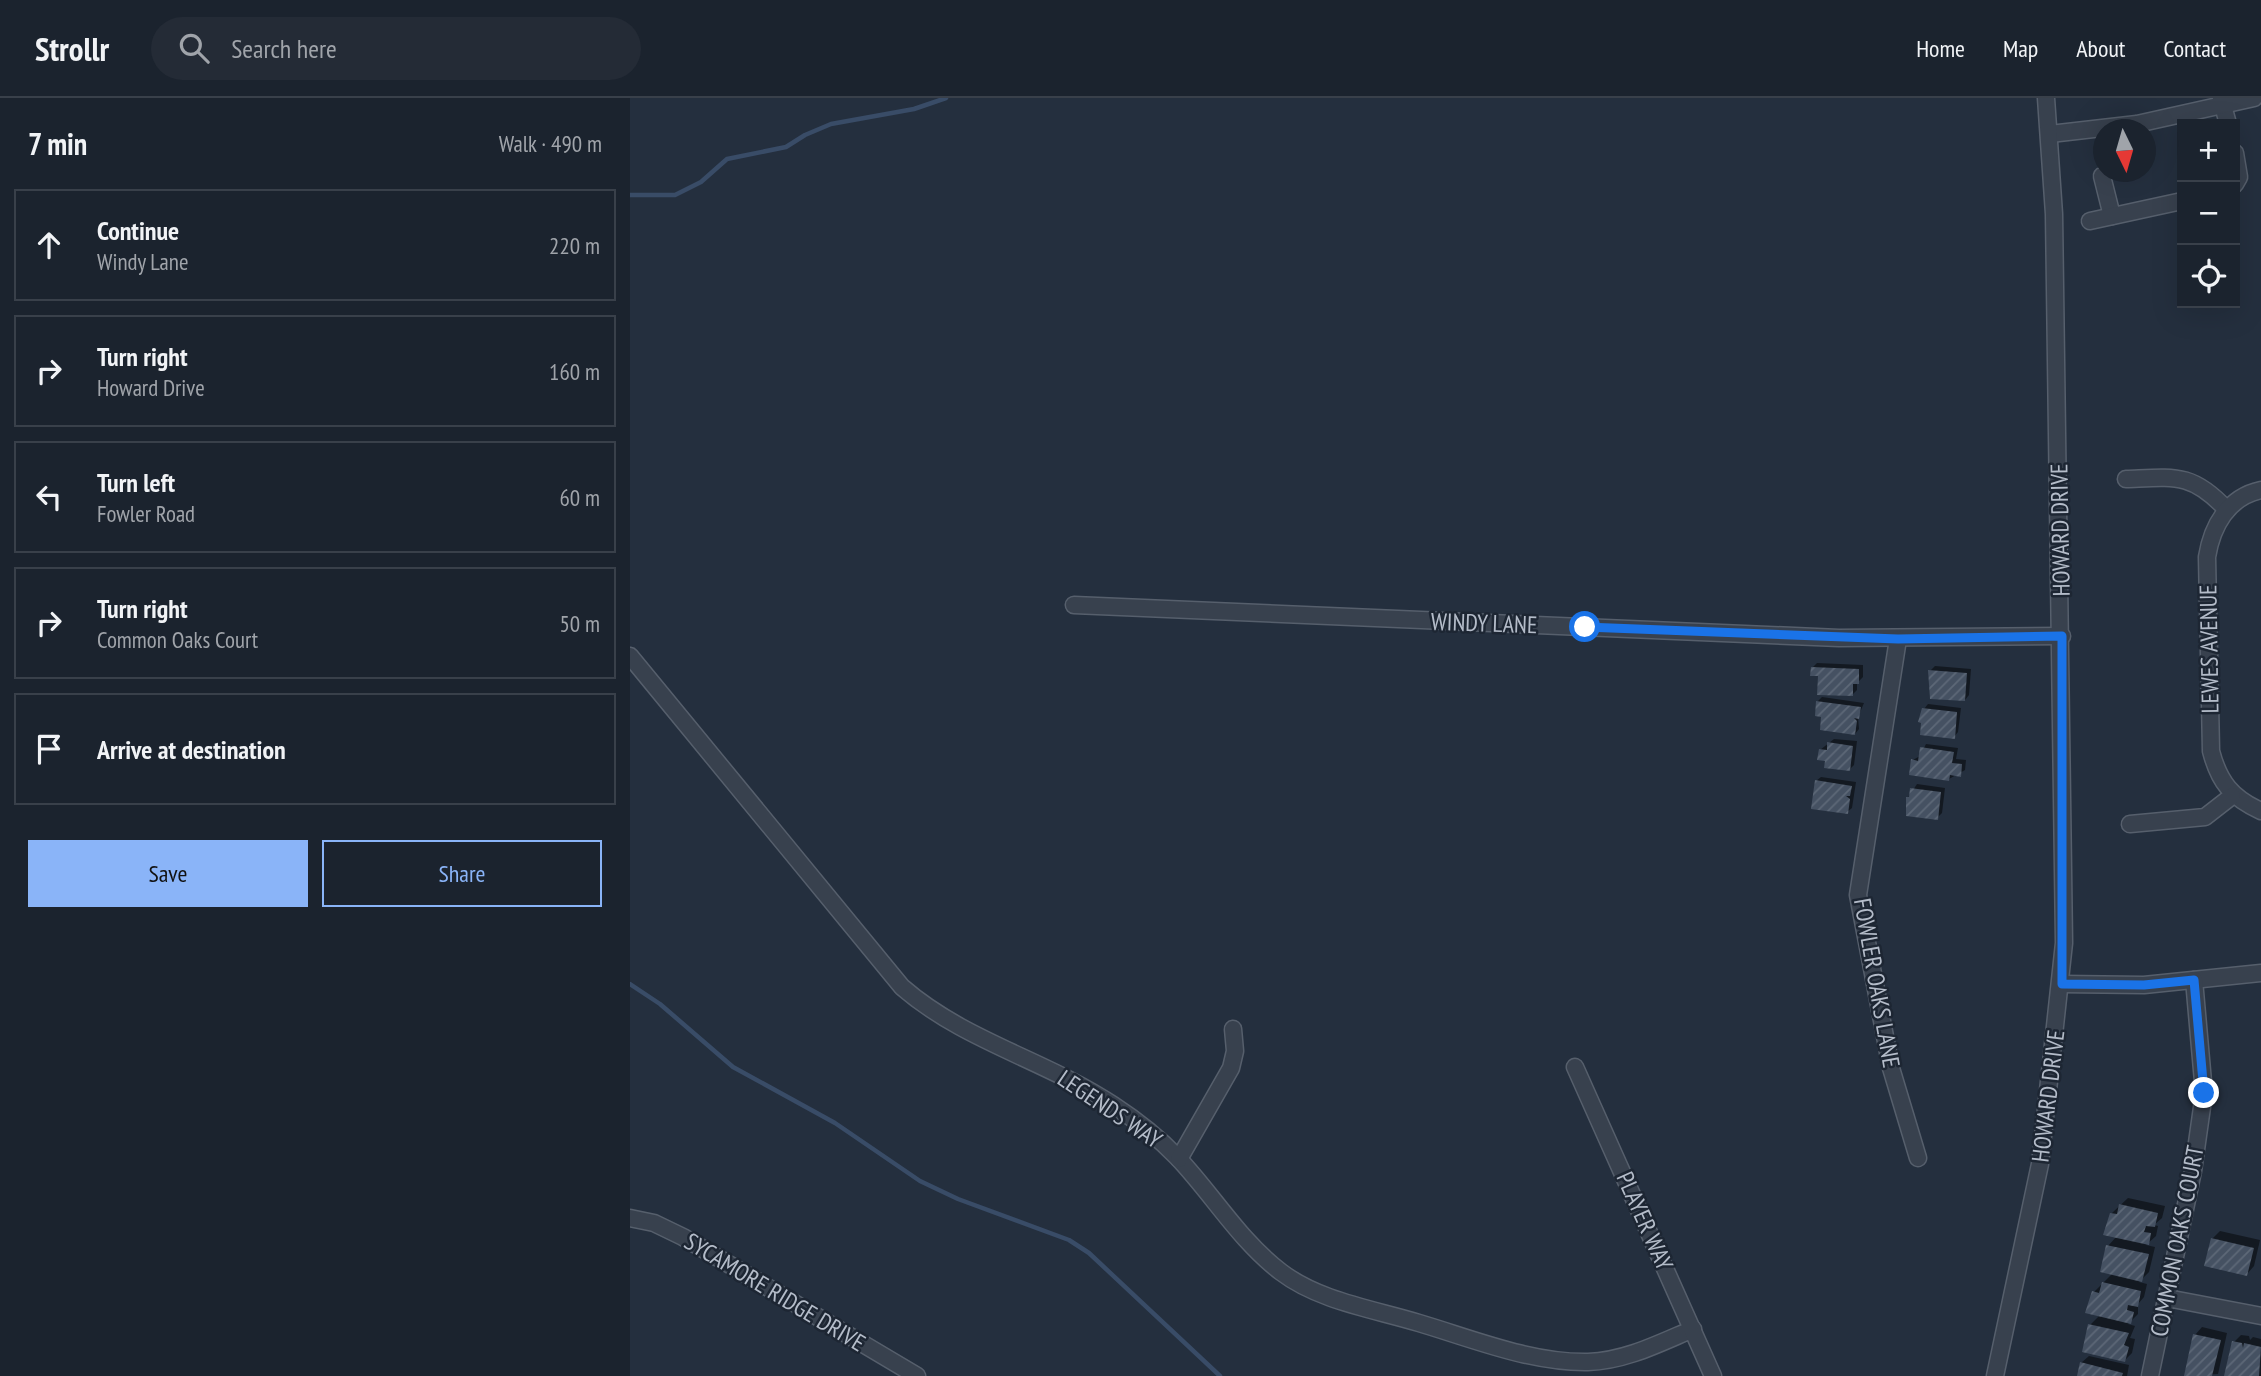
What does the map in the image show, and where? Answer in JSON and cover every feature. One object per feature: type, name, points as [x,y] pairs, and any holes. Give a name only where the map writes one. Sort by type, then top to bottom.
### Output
[{"type":"street","name":"HOWARD DRIVE","points":[[1995,1376],[2039,1164],[2062,984],[2062,636],[2050,134],[2046,98]]},
{"type":"street","points":[[2050,134],[2137,124],[2222,102],[2255,98]]},
{"type":"street","points":[[2222,102],[2227,119]]},
{"type":"street","points":[[2104,182],[2112,216]]},
{"type":"street","points":[[2090,221],[2177,202]]},
{"type":"street","points":[[2126,479],[2168,477],[2190,481],[2206,487],[2227,510]]},
{"type":"street","name":"LEWES AVENUE","points":[[2232,796],[2216,770],[2211,751],[2207,557],[2210,538],[2227,510],[2247,493],[2261,490]]},
{"type":"street","name":"WINDY LANE","points":[[1074,605],[1898,639],[2062,636]]},
{"type":"street","name":"FOWLER OAKS LANE","points":[[1898,639],[1858,895],[1891,1068],[1918,1158]]},
{"type":"street","name":"LEGENDS WAY","points":[[630,656],[902,987],[927,1009],[1086,1088],[1143,1127],[1179,1159],[1256,1251],[1282,1273],[1321,1294],[1515,1351],[1565,1362],[1590,1362],[1634,1354],[1693,1329]]},
{"type":"street","points":[[2130,824],[2205,817],[2232,796],[2261,811]]},
{"type":"street","points":[[2062,984],[2144,985],[2261,973]]},
{"type":"street","name":"COMMON OAKS COURT","points":[[2150,1376],[2193,1171],[2204,1093],[2194,980]]},
{"type":"street","points":[[1179,1159],[1231,1068],[1235,1051],[1233,1029]]},
{"type":"street","name":"PLAYER WAY","points":[[1575,1067],[1713,1376]]},
{"type":"street","name":"SYCAMORE RIDGE DRIVE","points":[[630,1218],[654,1223],[682,1237],[917,1376]]},
{"type":"street","points":[[2167,1298],[2261,1315]]},
{"type":"building","points":[[1811,667],[1859,669],[1859,684],[1853,684],[1853,696],[1817,695],[1818,676],[1810,676]]},
{"type":"building","points":[[1928,670],[1967,673],[1965,701],[1930,699]]},
{"type":"building","points":[[1816,701],[1861,707],[1859,719],[1854,718],[1857,721],[1855,735],[1820,730],[1821,717],[1815,716]]},
{"type":"building","points":[[1922,708],[1957,712],[1955,739],[1920,735],[1921,723],[1918,722]]},
{"type":"building","points":[[1827,742],[1853,746],[1850,771],[1824,768],[1825,761],[1817,760],[1819,749],[1827,750]]},
{"type":"building","points":[[1920,747],[1954,752],[1952,763],[1962,764],[1961,777],[1950,775],[1949,781],[1909,775],[1911,759],[1918,761]]},
{"type":"building","points":[[1815,780],[1852,786],[1850,796],[1846,796],[1850,799],[1848,814],[1811,809]]},
{"type":"building","points":[[1910,788],[1941,792],[1938,820],[1906,816],[1906,797],[1909,797]]},
{"type":"building","points":[[2119,1204],[2158,1213],[2155,1227],[2146,1226],[2144,1232],[2151,1233],[2149,1245],[2103,1235],[2110,1213],[2117,1214]]},
{"type":"building","points":[[2211,1238],[2254,1248],[2247,1276],[2204,1266]]},
{"type":"building","points":[[2106,1245],[2149,1254],[2142,1282],[2100,1272]]},
{"type":"building","points":[[2102,1282],[2141,1291],[2138,1307],[2128,1305],[2127,1310],[2134,1312],[2131,1324],[2085,1313],[2092,1291],[2099,1293]]},
{"type":"building","points":[[2088,1324],[2129,1333],[2124,1345],[2129,1347],[2125,1362],[2082,1352]]},
{"type":"building","points":[[2193,1334],[2221,1340],[2212,1376],[2184,1376]]},
{"type":"building","points":[[2232,1341],[2242,1343],[2243,1348],[2244,1343],[2261,1347],[2259,1376],[2224,1376]]},
{"type":"building","points":[[2080,1362],[2123,1373],[2122,1376],[2077,1376]]},
{"type":"waterway","points":[[630,195],[675,195],[701,182],[727,159],[786,147],[831,124],[914,109],[946,98]]},
{"type":"waterway","points":[[630,984],[660,1004],[733,1067],[835,1123],[920,1181],[958,1199],[1069,1240],[1089,1253],[1220,1376]]},
{"type":"route","points":[[1585,627],[1839,638],[2062,636],[2062,984],[2144,985],[2194,980],[2204,1093]]}]
